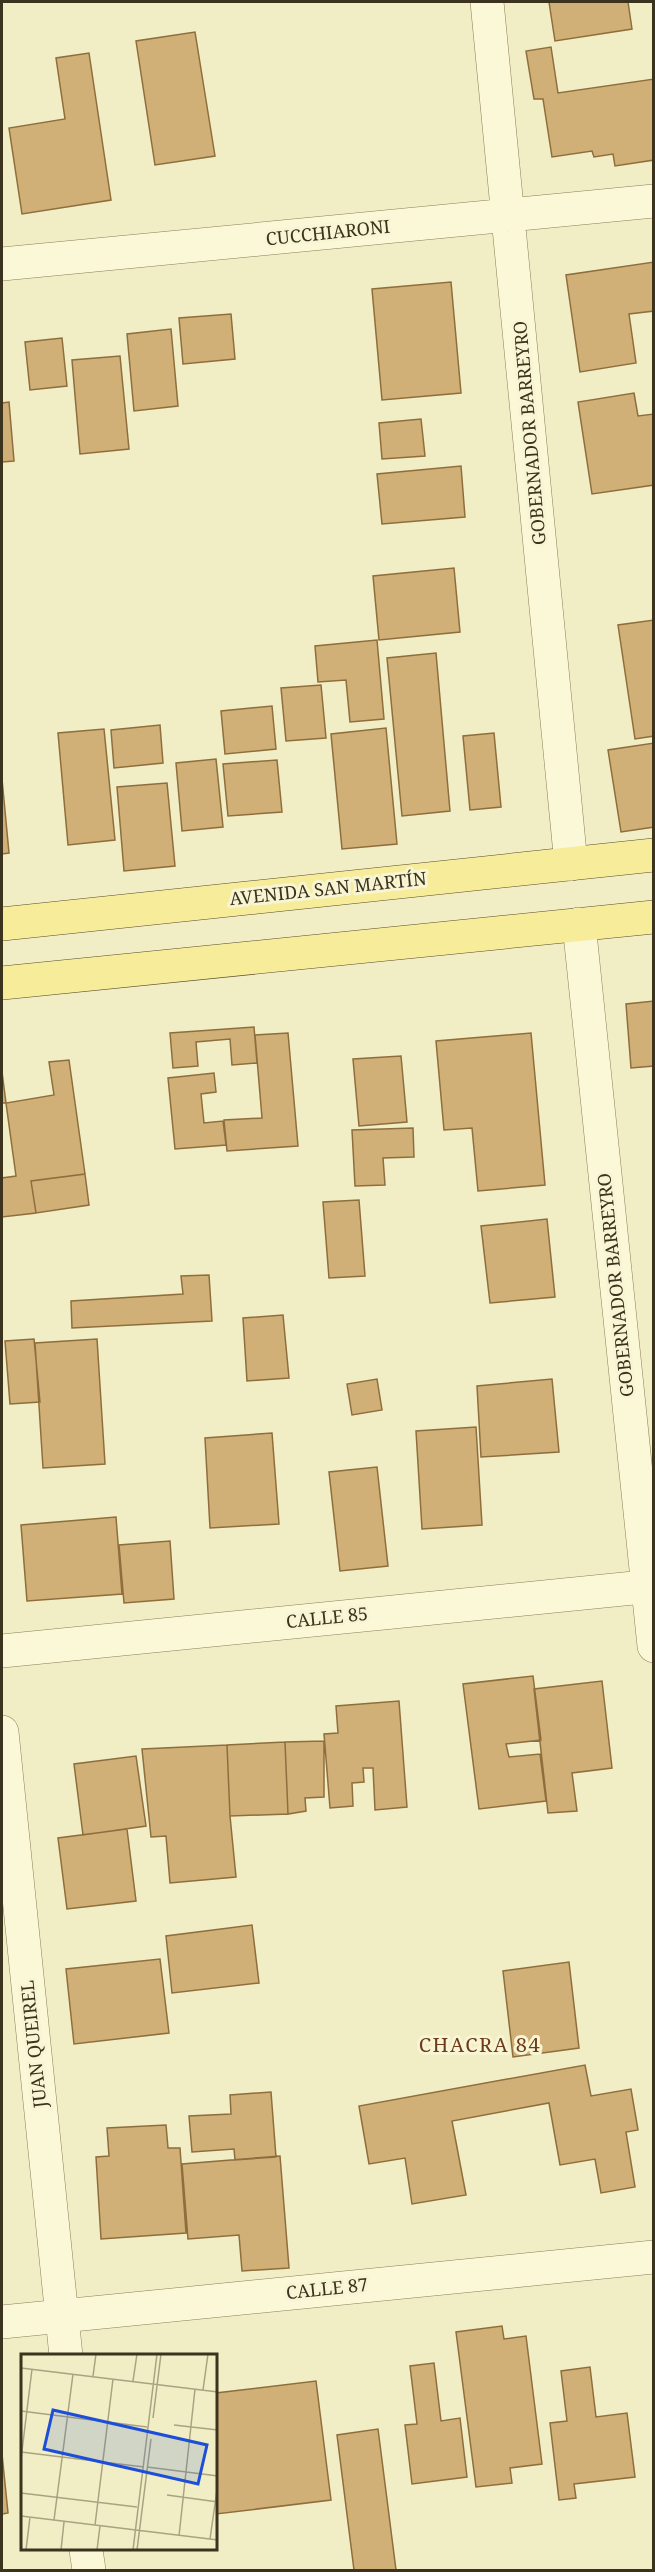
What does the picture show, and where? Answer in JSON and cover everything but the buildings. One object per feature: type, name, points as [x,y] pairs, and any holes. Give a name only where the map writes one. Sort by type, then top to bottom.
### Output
[{"type":"main road","name":"AVENIDA SAN MARTÍN","points":[[2,924],[654,855]]},
{"type":"main road","points":[[2,983],[654,916]]},
{"type":"street","name":"GOBERNADOR BARREYRO","points":[[487,2],[571,864]]},
{"type":"street","name":"CUCCHIARONI","points":[[2,264],[654,201]]},
{"type":"street","name":"GOBERNADOR BARREYRO","points":[[579,924],[650,1586],[654,1646]]},
{"type":"street","name":"CALLE 85","points":[[2,1651],[650,1586]]},
{"type":"street","name":"JUAN QUEIREL","points":[[2,1732],[66,2354]]},
{"type":"street","name":"CALLE 87","points":[[2,2322],[654,2257]]},
{"type":"street","points":[[86,2551],[88,2571]]},
{"type":"district","name":"CHACRA 84","points":[[480,2045]]}]
